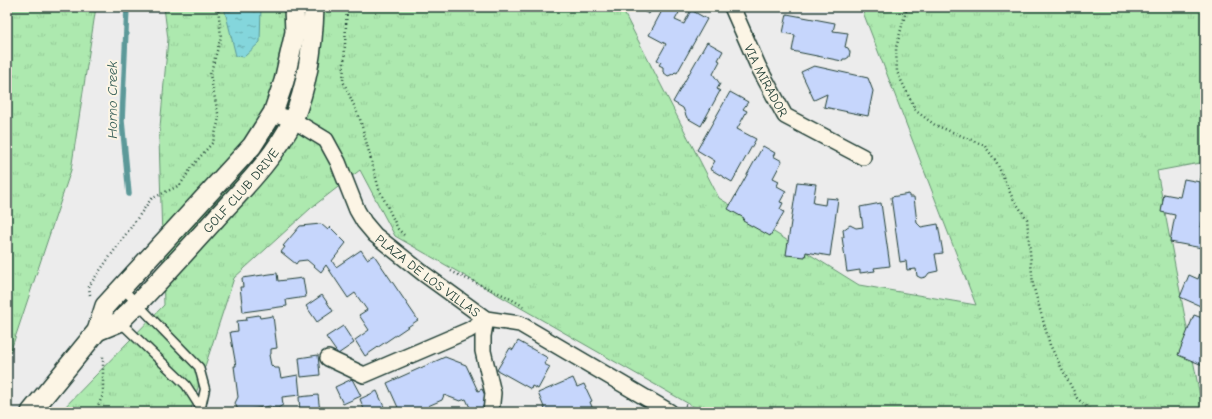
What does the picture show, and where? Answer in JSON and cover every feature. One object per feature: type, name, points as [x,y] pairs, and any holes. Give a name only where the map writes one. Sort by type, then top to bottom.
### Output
[{"type":"street","name":"GOLF CLUB DRIVE","points":[[30,412],[97,331],[122,288],[252,146],[273,113],[284,81],[295,32],[294,7]]},
{"type":"street","name":"GOLF CLUB DRIVE","points":[[108,310],[137,304],[248,184],[274,151],[293,120],[303,89],[313,42],[314,7]]},
{"type":"street","name":"VIA MIRADOR","points":[[732,7],[758,66],[785,116],[863,157]]},
{"type":"street","name":"PLAZA DE LOS VILLAS","points":[[273,113],[293,120],[326,140],[331,148],[356,210],[375,235],[424,274],[486,319],[520,324],[670,412]]},
{"type":"street","points":[[328,358],[364,374],[469,330],[486,319]]},
{"type":"street","points":[[486,319],[483,336],[483,351],[493,393],[491,412]]},
{"type":"lane","points":[[122,288],[199,367],[205,388],[201,410]]},
{"type":"lane","points":[[108,310],[186,385],[201,410]]},
{"type":"path","points":[[108,310],[89,286],[151,199],[180,185],[194,164],[213,142],[219,118],[210,75],[221,37],[218,7]]},
{"type":"path","points":[[346,7],[343,81],[360,119],[379,189],[398,229],[409,239]]},
{"type":"path","points":[[905,7],[906,11],[896,48],[897,72],[916,111],[935,125],[984,145],[996,161],[1012,197],[1027,219],[1033,285],[1050,345],[1077,398],[1092,412]]},
{"type":"path","points":[[449,270],[475,284],[511,298],[528,310]]},
{"type":"path","points":[[95,412],[103,394],[104,358],[97,331]]},
{"type":"path","points":[[684,404],[697,412]]},
{"type":"green space","points":[[7,7],[96,7],[71,170],[7,362]]},
{"type":"green space","points":[[164,7],[621,7],[719,198],[859,285],[976,305],[861,7],[1205,7],[1205,162],[1157,171],[1203,412],[703,412],[395,236],[360,170],[311,208],[234,278],[190,412],[60,412],[164,305],[159,138],[168,39]]},
{"type":"water","points":[[224,7],[261,7],[260,42],[244,57],[236,56]]},
{"type":"building","points":[[635,7],[653,7],[649,14]]},
{"type":"building","points":[[664,7],[682,7],[675,20],[684,24],[691,10],[707,19],[677,73],[675,72],[668,76],[663,72],[663,67],[659,65],[661,62],[657,60],[666,44],[649,35]]},
{"type":"building","points":[[787,14],[835,23],[833,31],[848,33],[845,47],[848,48],[850,52],[849,57],[843,59],[842,61],[792,51],[795,35],[783,33]]},
{"type":"building","points":[[707,42],[723,51],[718,60],[720,61],[713,74],[720,84],[717,89],[720,91],[701,126],[687,118],[683,108],[673,102]]},
{"type":"building","points":[[814,66],[868,78],[873,91],[868,116],[824,107],[827,94],[814,100],[801,72]]},
{"type":"building","points":[[730,92],[748,102],[743,109],[747,111],[737,129],[756,139],[732,182],[710,169],[715,161],[697,150]]},
{"type":"building","points":[[763,146],[775,153],[773,156],[782,161],[773,178],[779,181],[777,186],[786,191],[780,202],[783,203],[780,209],[784,212],[770,236],[743,221],[744,218],[728,209]]},
{"type":"building","points":[[1202,171],[1205,172],[1205,209],[1201,227],[1205,228],[1205,232],[1202,248],[1170,242],[1175,215],[1161,212],[1164,194],[1180,197],[1184,179],[1200,182]]},
{"type":"building","points":[[797,182],[816,184],[813,203],[825,205],[826,198],[838,199],[830,256],[806,252],[805,257],[786,255]]},
{"type":"building","points":[[909,194],[909,197],[914,197],[917,223],[921,227],[938,224],[943,253],[935,254],[938,271],[929,273],[926,277],[921,278],[917,276],[916,269],[907,270],[906,261],[900,262],[891,197]]},
{"type":"building","points":[[881,203],[890,266],[874,268],[875,271],[860,273],[860,270],[847,272],[842,237],[844,237],[843,230],[850,225],[856,228],[863,227],[860,207]]},
{"type":"building","points":[[321,224],[328,230],[330,227],[346,243],[332,261],[336,267],[361,250],[367,259],[374,255],[418,320],[365,356],[355,340],[369,330],[359,315],[367,310],[355,293],[348,298],[326,265],[321,272],[307,260],[298,261],[296,264],[281,252],[285,247],[283,246],[300,226]]},
{"type":"building","points":[[1202,268],[1205,269],[1205,308],[1180,297],[1189,275],[1198,279]]},
{"type":"building","points":[[277,273],[278,281],[303,278],[306,297],[286,300],[287,306],[243,312],[240,287],[243,287],[242,278]]},
{"type":"building","points":[[322,295],[333,311],[317,322],[306,306]]},
{"type":"building","points":[[259,315],[260,318],[273,316],[277,348],[271,349],[271,354],[269,355],[271,365],[274,368],[279,368],[281,378],[298,375],[300,395],[282,397],[283,405],[278,408],[273,408],[270,406],[241,411],[237,408],[235,403],[238,397],[234,366],[236,366],[230,332],[238,331],[237,321],[247,320],[246,317]]},
{"type":"building","points":[[1194,315],[1205,319],[1205,366],[1178,355]]},
{"type":"building","points":[[343,326],[354,343],[338,354],[326,337]]},
{"type":"building","points":[[518,341],[548,358],[544,364],[550,367],[538,389],[532,386],[531,389],[497,370],[510,348],[513,350]]},
{"type":"building","points":[[318,355],[320,375],[301,377],[299,358]]},
{"type":"building","points":[[445,357],[466,365],[478,391],[482,389],[491,408],[483,412],[472,412],[466,399],[460,401],[444,395],[442,400],[428,406],[431,412],[400,412],[387,383]]},
{"type":"building","points":[[573,378],[577,387],[584,384],[592,401],[590,402],[594,412],[546,412],[538,393]]},
{"type":"building","points":[[352,379],[361,396],[343,404],[335,387]]},
{"type":"building","points":[[377,391],[385,409],[378,412],[365,412],[360,399]]},
{"type":"building","points":[[318,395],[320,412],[300,412],[299,397]]},
{"type":"waterway","name":"Horno Creek","points":[[127,7],[122,121],[129,194]]}]
